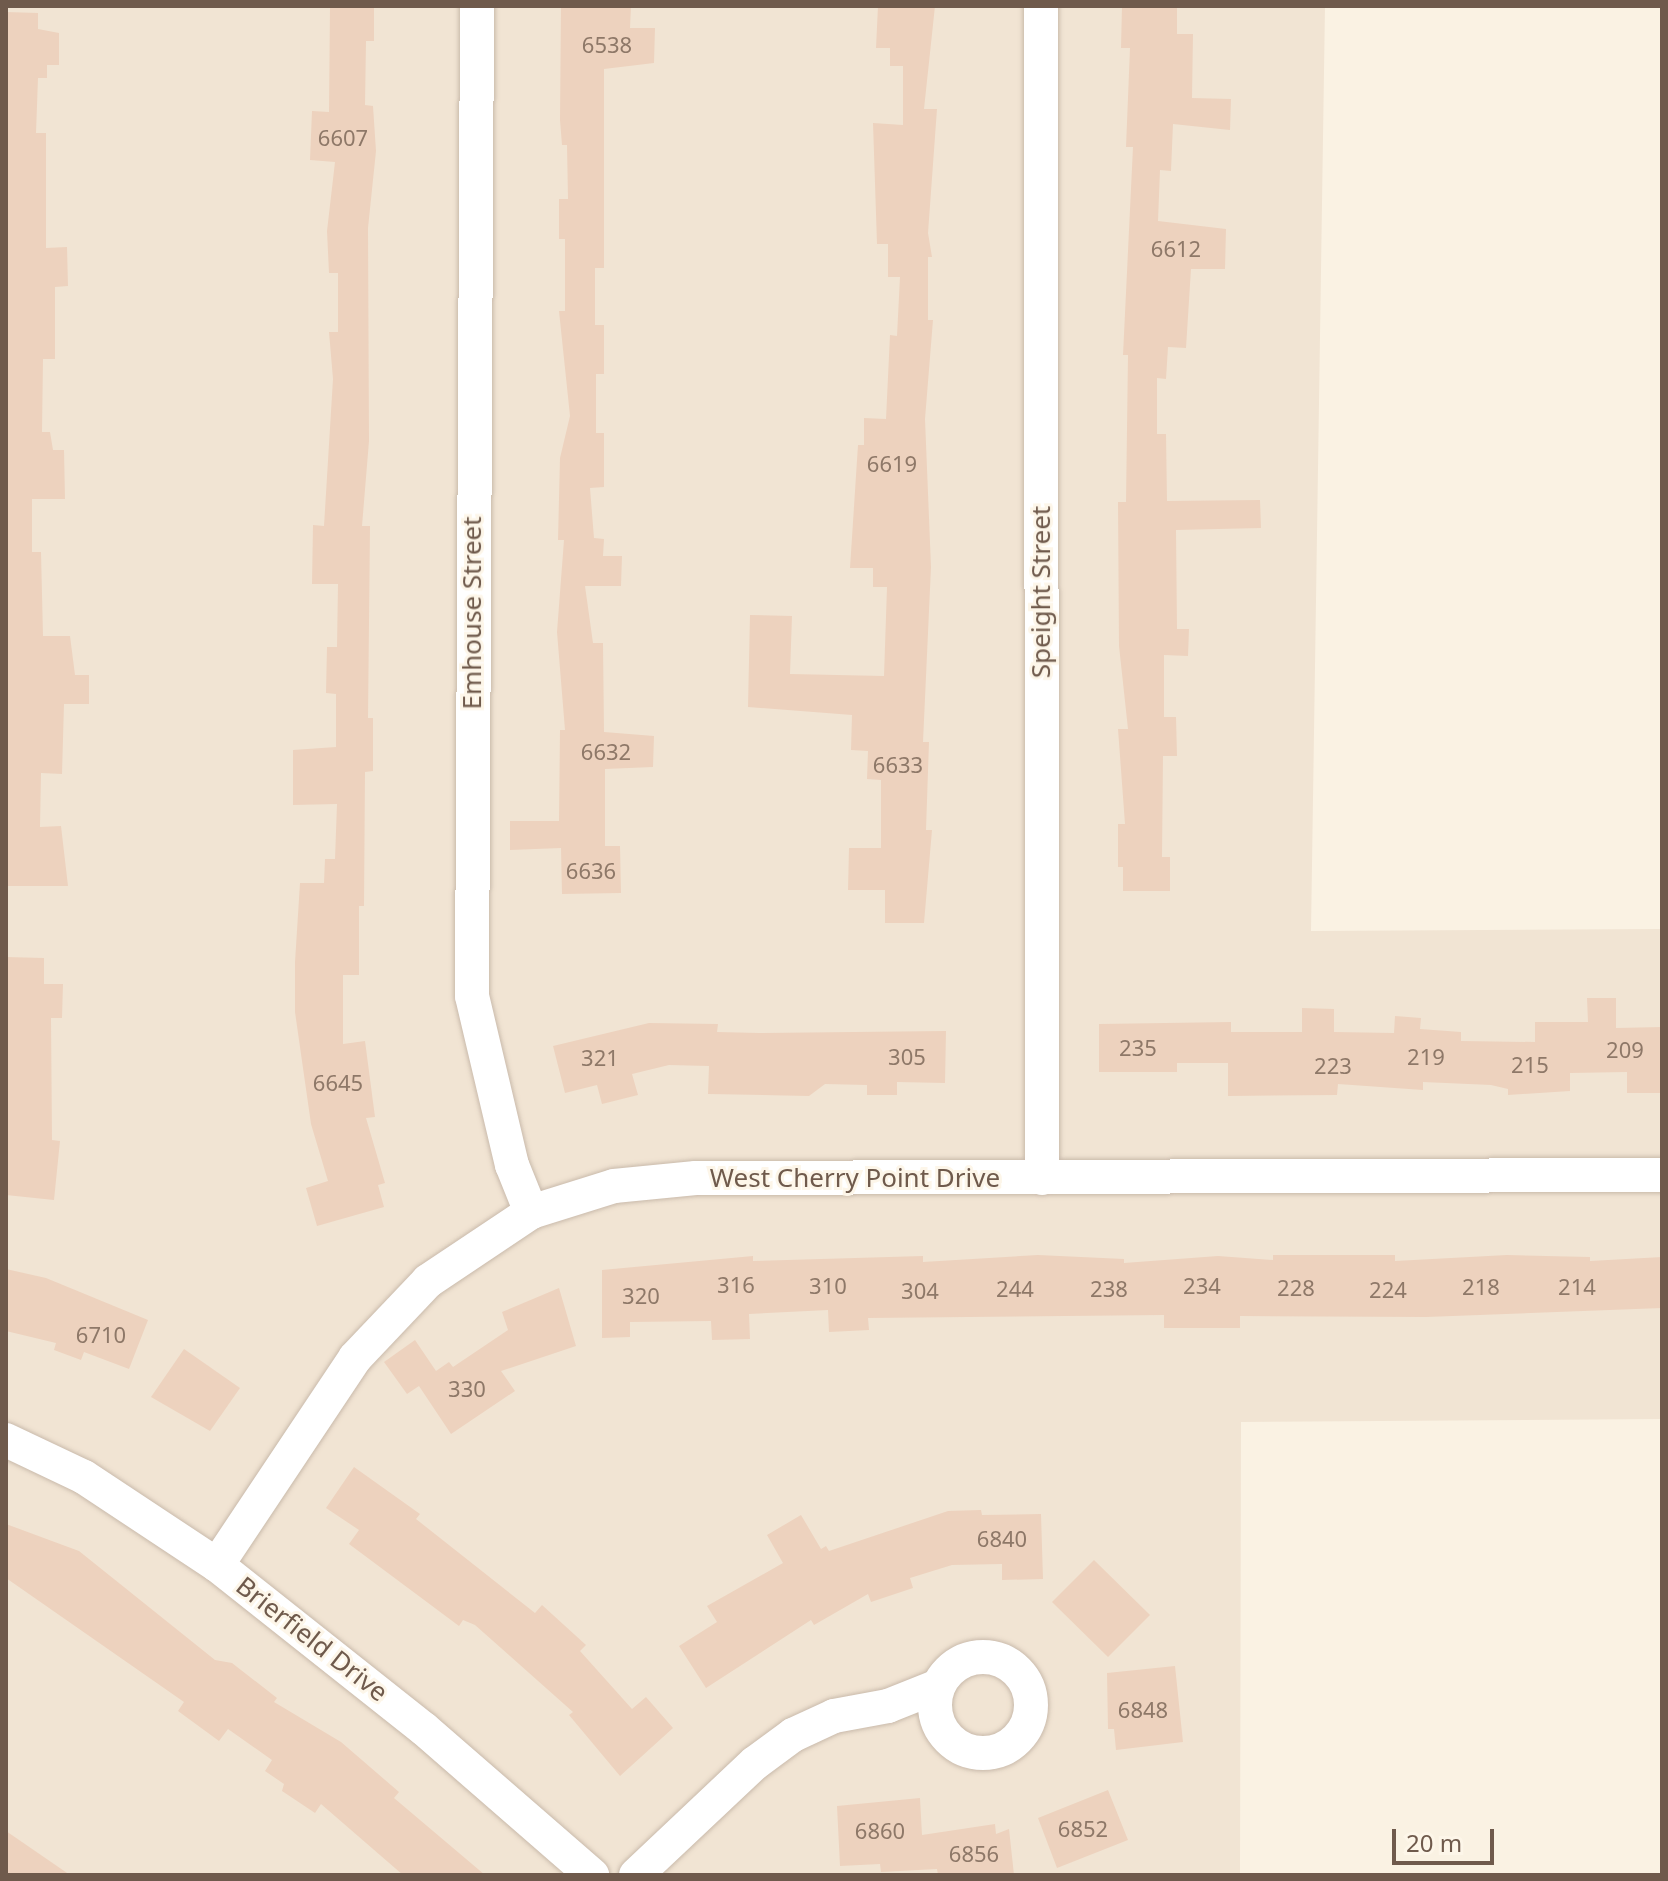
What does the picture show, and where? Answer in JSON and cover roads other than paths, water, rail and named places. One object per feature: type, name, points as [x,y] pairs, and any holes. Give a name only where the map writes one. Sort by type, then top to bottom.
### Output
[{"type":"street","name":"Emhouse Street","points":[[477,6],[472,996],[509,1152],[531,1212]]},
{"type":"street","name":"Speight Street","points":[[1041,6],[1042,1178]]},
{"type":"street","name":"West Cherry Point Drive","points":[[217,1565],[355,1358],[428,1281],[531,1212],[614,1186],[658,1179],[1662,1175]]},
{"type":"street","name":"Brierfield Drive","points":[[6,1440],[84,1477],[217,1565],[436,1738],[592,1875]]},
{"type":"street","points":[[636,1875],[755,1763],[793,1735],[834,1716],[888,1706],[938,1686]]}]
